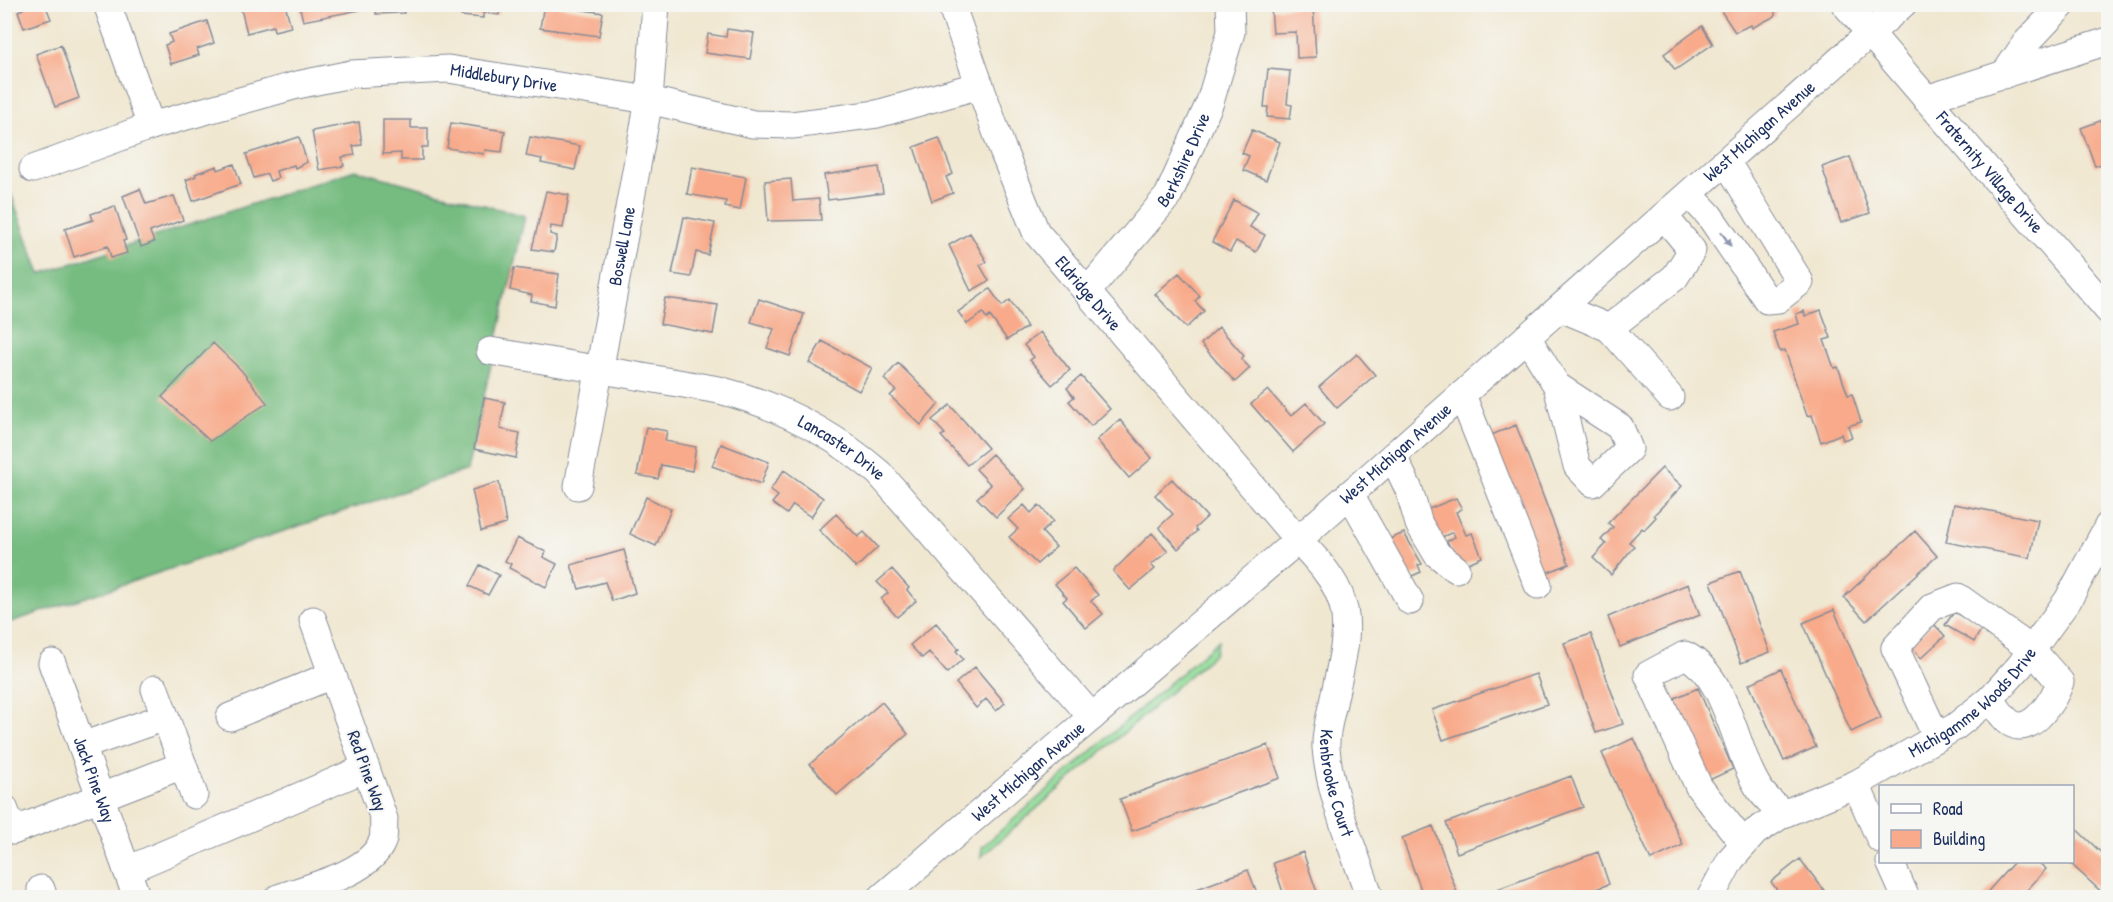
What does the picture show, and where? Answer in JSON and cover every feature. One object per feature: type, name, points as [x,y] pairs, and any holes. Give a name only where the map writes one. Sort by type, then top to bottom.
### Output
[{"type":"street","points":[[106,4],[151,126]]},
{"type":"street","name":"Boswell Lane","points":[[578,486],[649,100],[656,4]]},
{"type":"street","name":"Eldridge Drive","points":[[951,4],[1003,151],[1036,232],[1298,540]]},
{"type":"street","name":"Berkshire Drive","points":[[1087,292],[1168,196],[1210,102],[1231,32],[1230,4]]},
{"type":"street","name":"Fraternity Village Drive","points":[[1845,4],[2109,310]]},
{"type":"street","name":"West Michigan Avenue","points":[[881,897],[1298,540],[1903,4]]},
{"type":"street","points":[[2004,75],[2026,43],[2063,4]]},
{"type":"street","points":[[1926,99],[2109,41]]},
{"type":"street","name":"Middlebury Drive","points":[[33,169],[151,126],[297,85],[351,74],[448,69],[649,100],[753,124],[792,125],[838,121],[877,114],[980,85]]},
{"type":"street","points":[[1689,194],[1709,215],[1767,300],[1779,299],[1800,282],[1726,161]]},
{"type":"street","points":[[1609,328],[1675,277],[1692,250],[1664,216]]},
{"type":"street","points":[[1561,308],[1609,328],[1670,397]]},
{"type":"street","points":[[1527,338],[1557,386]]},
{"type":"street","name":"Lancaster Drive","points":[[490,351],[719,390],[750,398],[805,422],[855,453],[879,473],[1092,717]]},
{"type":"street","points":[[1462,395],[1538,585]]},
{"type":"street","points":[[1393,456],[1409,490],[1419,524],[1437,554],[1456,569]]},
{"type":"street","points":[[1350,494],[1410,601]]},
{"type":"street","name":"Michigamme Woods Drive","points":[[1710,897],[1731,860],[1755,832],[1783,814],[1856,784],[1937,738],[1990,699],[2032,650],[2068,600],[2109,526]]},
{"type":"street","name":"Kenbrooke Court","points":[[1298,540],[1330,575],[1340,592],[1343,604],[1345,650],[1326,744],[1329,769],[1338,803],[1370,897]]},
{"type":"street","points":[[1937,738],[1895,648],[1932,607],[1958,597],[2032,650],[2060,682],[2056,694],[2042,714],[2021,726],[2011,724],[1990,699]]},
{"type":"street","name":"Red Pine Way","points":[[278,897],[309,892],[348,873],[368,861],[382,842],[384,819],[313,620]]},
{"type":"street","points":[[1744,844],[1699,787],[1648,675],[1685,655],[1700,662],[1719,695],[1760,790],[1783,814]]},
{"type":"street","name":"Jack Pine Way","points":[[52,663],[137,897]]},
{"type":"street","points":[[230,717],[333,675]]},
{"type":"street","points":[[155,689],[194,795]]},
{"type":"street","points":[[82,746],[165,717]]},
{"type":"street","points":[[4,808],[13,831],[183,765]]},
{"type":"street","points":[[127,870],[366,768]]},
{"type":"street","points":[[1856,784],[1879,835]]},
{"type":"street","points":[[1891,863],[1906,897]]},
{"type":"green space","points":[[355,170],[525,216],[467,470],[5,624],[4,175],[40,274]]},
{"type":"green space","points":[[1219,640],[1214,654],[981,857],[982,847]]},
{"type":"building","points":[[21,4],[45,4],[51,19],[24,28],[18,11],[23,9]]},
{"type":"building","points":[[260,4],[285,4],[291,27],[274,31],[273,26],[247,33],[241,9]]},
{"type":"building","points":[[299,4],[358,4],[360,10],[303,21]]},
{"type":"building","points":[[377,4],[404,4],[404,13],[376,14]]},
{"type":"building","points":[[449,4],[500,4],[499,15],[483,13],[483,18],[461,16],[461,11],[449,9]]},
{"type":"building","points":[[544,4],[603,13],[599,36],[540,28]]},
{"type":"building","points":[[1732,4],[1778,4],[1780,7],[1775,12],[1775,16],[1752,28],[1751,25],[1735,32],[1721,11]]},
{"type":"building","points":[[1313,5],[1316,57],[1297,58],[1296,32],[1273,33],[1271,9]]},
{"type":"building","points":[[207,21],[214,43],[197,49],[199,55],[171,64],[165,45],[172,42],[169,34]]},
{"type":"building","points":[[1702,26],[1713,44],[1675,70],[1664,54]]},
{"type":"building","points":[[727,29],[754,33],[750,59],[705,53],[708,34],[726,37]]},
{"type":"building","points":[[61,45],[79,98],[55,107],[36,54]]},
{"type":"building","points":[[1268,69],[1290,71],[1287,104],[1292,105],[1290,119],[1267,117],[1268,107],[1264,107]]},
{"type":"building","points":[[2108,118],[2108,162],[2095,166],[2081,128]]},
{"type":"building","points":[[383,120],[411,120],[411,128],[428,128],[428,147],[422,147],[422,160],[401,160],[401,153],[383,154]]},
{"type":"building","points":[[359,122],[362,145],[353,146],[355,155],[342,157],[344,166],[319,170],[312,131]]},
{"type":"building","points":[[451,123],[505,131],[502,152],[485,150],[484,154],[447,148]]},
{"type":"building","points":[[1252,130],[1280,142],[1266,180],[1243,170],[1249,156],[1242,153]]},
{"type":"building","points":[[299,137],[307,162],[295,168],[294,165],[276,171],[278,178],[270,181],[267,174],[254,178],[246,154]]},
{"type":"building","points":[[530,137],[580,146],[575,170],[541,163],[542,159],[526,156]]},
{"type":"building","points":[[939,138],[953,174],[946,177],[953,193],[932,201],[914,147]]},
{"type":"building","points":[[1850,157],[1870,213],[1841,223],[1822,167]]},
{"type":"building","points":[[234,164],[241,184],[193,201],[186,180],[217,166],[218,170]]},
{"type":"building","points":[[692,167],[746,177],[740,210],[725,207],[726,201],[687,194]]},
{"type":"building","points":[[879,167],[883,193],[828,200],[824,175]]},
{"type":"building","points":[[791,179],[793,201],[819,199],[821,220],[768,221],[765,181]]},
{"type":"building","points":[[140,189],[146,204],[174,196],[183,220],[150,232],[154,242],[141,247],[123,196]]},
{"type":"building","points":[[546,191],[569,195],[563,228],[551,226],[550,234],[557,236],[554,252],[532,249]]},
{"type":"building","points":[[1234,200],[1258,213],[1250,227],[1265,235],[1256,252],[1236,241],[1230,252],[1212,242]]},
{"type":"building","points":[[115,206],[126,240],[123,241],[127,253],[111,258],[108,246],[74,257],[65,229],[93,220],[91,214]]},
{"type":"building","points":[[684,217],[715,223],[708,255],[696,252],[691,277],[672,274]]},
{"type":"building","points":[[970,233],[987,262],[980,265],[989,281],[971,291],[949,245]]},
{"type":"building","points":[[514,268],[559,274],[555,306],[531,301],[532,295],[510,290]]},
{"type":"building","points":[[1179,273],[1200,296],[1195,301],[1204,311],[1186,328],[1155,294]]},
{"type":"building","points":[[990,289],[1002,306],[1010,300],[1027,327],[1007,340],[990,316],[987,319],[983,313],[967,324],[958,312]]},
{"type":"building","points":[[665,298],[718,305],[713,334],[660,324]]},
{"type":"building","points":[[759,299],[804,314],[790,356],[767,348],[774,329],[751,322]]},
{"type":"building","points":[[1821,310],[1831,338],[1824,340],[1834,368],[1838,367],[1848,395],[1852,394],[1861,422],[1848,426],[1852,437],[1843,440],[1841,434],[1821,442],[1812,415],[1807,416],[1785,350],[1780,352],[1773,332],[1799,324],[1796,314],[1804,311],[1805,316]]},
{"type":"building","points":[[1219,327],[1244,356],[1241,359],[1250,368],[1235,382],[1201,344]]},
{"type":"building","points":[[1040,332],[1070,370],[1052,385],[1030,360],[1034,357],[1024,345]]},
{"type":"building","points":[[822,341],[872,368],[859,391],[809,363]]},
{"type":"building","points":[[213,343],[241,370],[267,403],[210,441],[162,397]]},
{"type":"building","points":[[1357,354],[1375,375],[1337,408],[1319,387]]},
{"type":"building","points":[[898,363],[939,404],[921,425],[890,396],[896,390],[884,379]]},
{"type":"building","points":[[1081,376],[1110,409],[1091,426],[1069,401],[1074,397],[1067,388]]},
{"type":"building","points":[[1268,390],[1291,416],[1306,403],[1324,424],[1293,452],[1251,404]]},
{"type":"building","points":[[484,398],[505,402],[500,429],[520,433],[516,458],[474,449]]},
{"type":"building","points":[[950,405],[988,448],[967,465],[941,436],[945,434],[932,420]]},
{"type":"building","points":[[1120,420],[1152,458],[1129,478],[1097,440]]},
{"type":"building","points":[[1516,425],[1569,564],[1541,575],[1489,436]]},
{"type":"building","points":[[646,427],[667,431],[665,441],[696,447],[692,471],[661,465],[658,479],[637,475]]},
{"type":"building","points":[[721,444],[769,462],[761,484],[712,466]]},
{"type":"building","points":[[992,454],[1025,489],[996,517],[977,498],[991,485],[976,469]]},
{"type":"building","points":[[1662,468],[1682,486],[1654,515],[1656,517],[1644,530],[1642,528],[1629,542],[1634,546],[1611,575],[1593,558],[1606,544],[1601,540],[1613,527],[1608,523]]},
{"type":"building","points":[[784,470],[823,498],[811,517],[793,505],[787,514],[772,503],[778,496],[770,490]]},
{"type":"building","points":[[1172,479],[1207,517],[1195,528],[1197,531],[1178,549],[1159,527],[1173,514],[1155,495]]},
{"type":"building","points":[[499,482],[506,524],[481,531],[472,490]]},
{"type":"building","points":[[646,497],[671,509],[656,546],[630,534]]},
{"type":"building","points":[[1456,498],[1462,509],[1456,512],[1466,535],[1472,533],[1482,557],[1459,567],[1447,541],[1455,537],[1453,532],[1440,538],[1421,512]]},
{"type":"building","points":[[1954,504],[2038,520],[2030,558],[1946,542]]},
{"type":"building","points":[[1024,505],[1031,513],[1039,505],[1053,521],[1042,532],[1056,547],[1037,564],[1009,537],[1018,529],[1008,519]]},
{"type":"building","points":[[836,514],[858,537],[864,532],[878,547],[856,568],[819,530]]},
{"type":"building","points":[[1915,531],[1937,556],[1866,621],[1844,597]]},
{"type":"building","points":[[1152,533],[1168,551],[1151,565],[1155,569],[1130,590],[1113,571]]},
{"type":"building","points":[[1404,533],[1422,564],[1418,565],[1421,572],[1405,579],[1387,540]]},
{"type":"building","points":[[517,538],[546,552],[543,557],[557,564],[546,587],[509,568],[511,564],[505,561]]},
{"type":"building","points":[[624,550],[635,593],[612,601],[605,582],[579,589],[571,565]]},
{"type":"building","points":[[480,565],[499,575],[488,595],[469,586]]},
{"type":"building","points":[[1074,568],[1098,595],[1091,601],[1103,614],[1086,628],[1063,601],[1067,598],[1055,584]]},
{"type":"building","points":[[892,569],[909,588],[907,590],[916,601],[897,617],[881,599],[888,593],[877,582]]},
{"type":"building","points":[[1740,571],[1770,652],[1741,663],[1711,582]]},
{"type":"building","points":[[1688,584],[1700,615],[1620,647],[1608,617]]},
{"type":"building","points":[[1834,610],[1881,718],[1851,732],[1803,623]]},
{"type":"building","points":[[1954,612],[1982,628],[1974,642],[1945,625]]},
{"type":"building","points":[[936,623],[959,649],[956,651],[963,659],[947,673],[929,652],[922,658],[910,645]]},
{"type":"building","points":[[1933,623],[1945,636],[1921,658],[1909,645]]},
{"type":"building","points":[[1591,634],[1623,724],[1596,733],[1564,643]]},
{"type":"building","points":[[975,667],[1005,703],[996,711],[986,699],[976,708],[956,683]]},
{"type":"building","points":[[1781,669],[1816,747],[1784,761],[1749,684]]},
{"type":"building","points":[[1536,674],[1547,704],[1443,740],[1432,710]]},
{"type":"building","points":[[1698,688],[1733,769],[1705,782],[1670,700]]},
{"type":"building","points":[[882,702],[908,734],[837,795],[810,764]]},
{"type":"building","points":[[1634,738],[1683,845],[1651,860],[1602,753]]},
{"type":"building","points":[[1268,745],[1280,778],[1132,831],[1120,799]]},
{"type":"building","points":[[1571,776],[1583,807],[1457,853],[1446,823]]},
{"type":"building","points":[[1433,826],[1459,898],[1424,898],[1402,838]]},
{"type":"building","points":[[2074,827],[2108,859],[2108,898],[2070,863],[2074,863]]},
{"type":"building","points":[[1303,852],[1319,898],[1285,898],[1273,863]]},
{"type":"building","points":[[1598,852],[1609,884],[1573,898],[1473,898]]},
{"type":"building","points":[[1800,859],[1830,898],[1783,898],[1771,882]]},
{"type":"building","points":[[2013,863],[2039,863],[2046,869],[2020,898],[1982,898]]},
{"type":"building","points":[[1248,870],[1259,898],[1175,898],[1175,897]]}]
